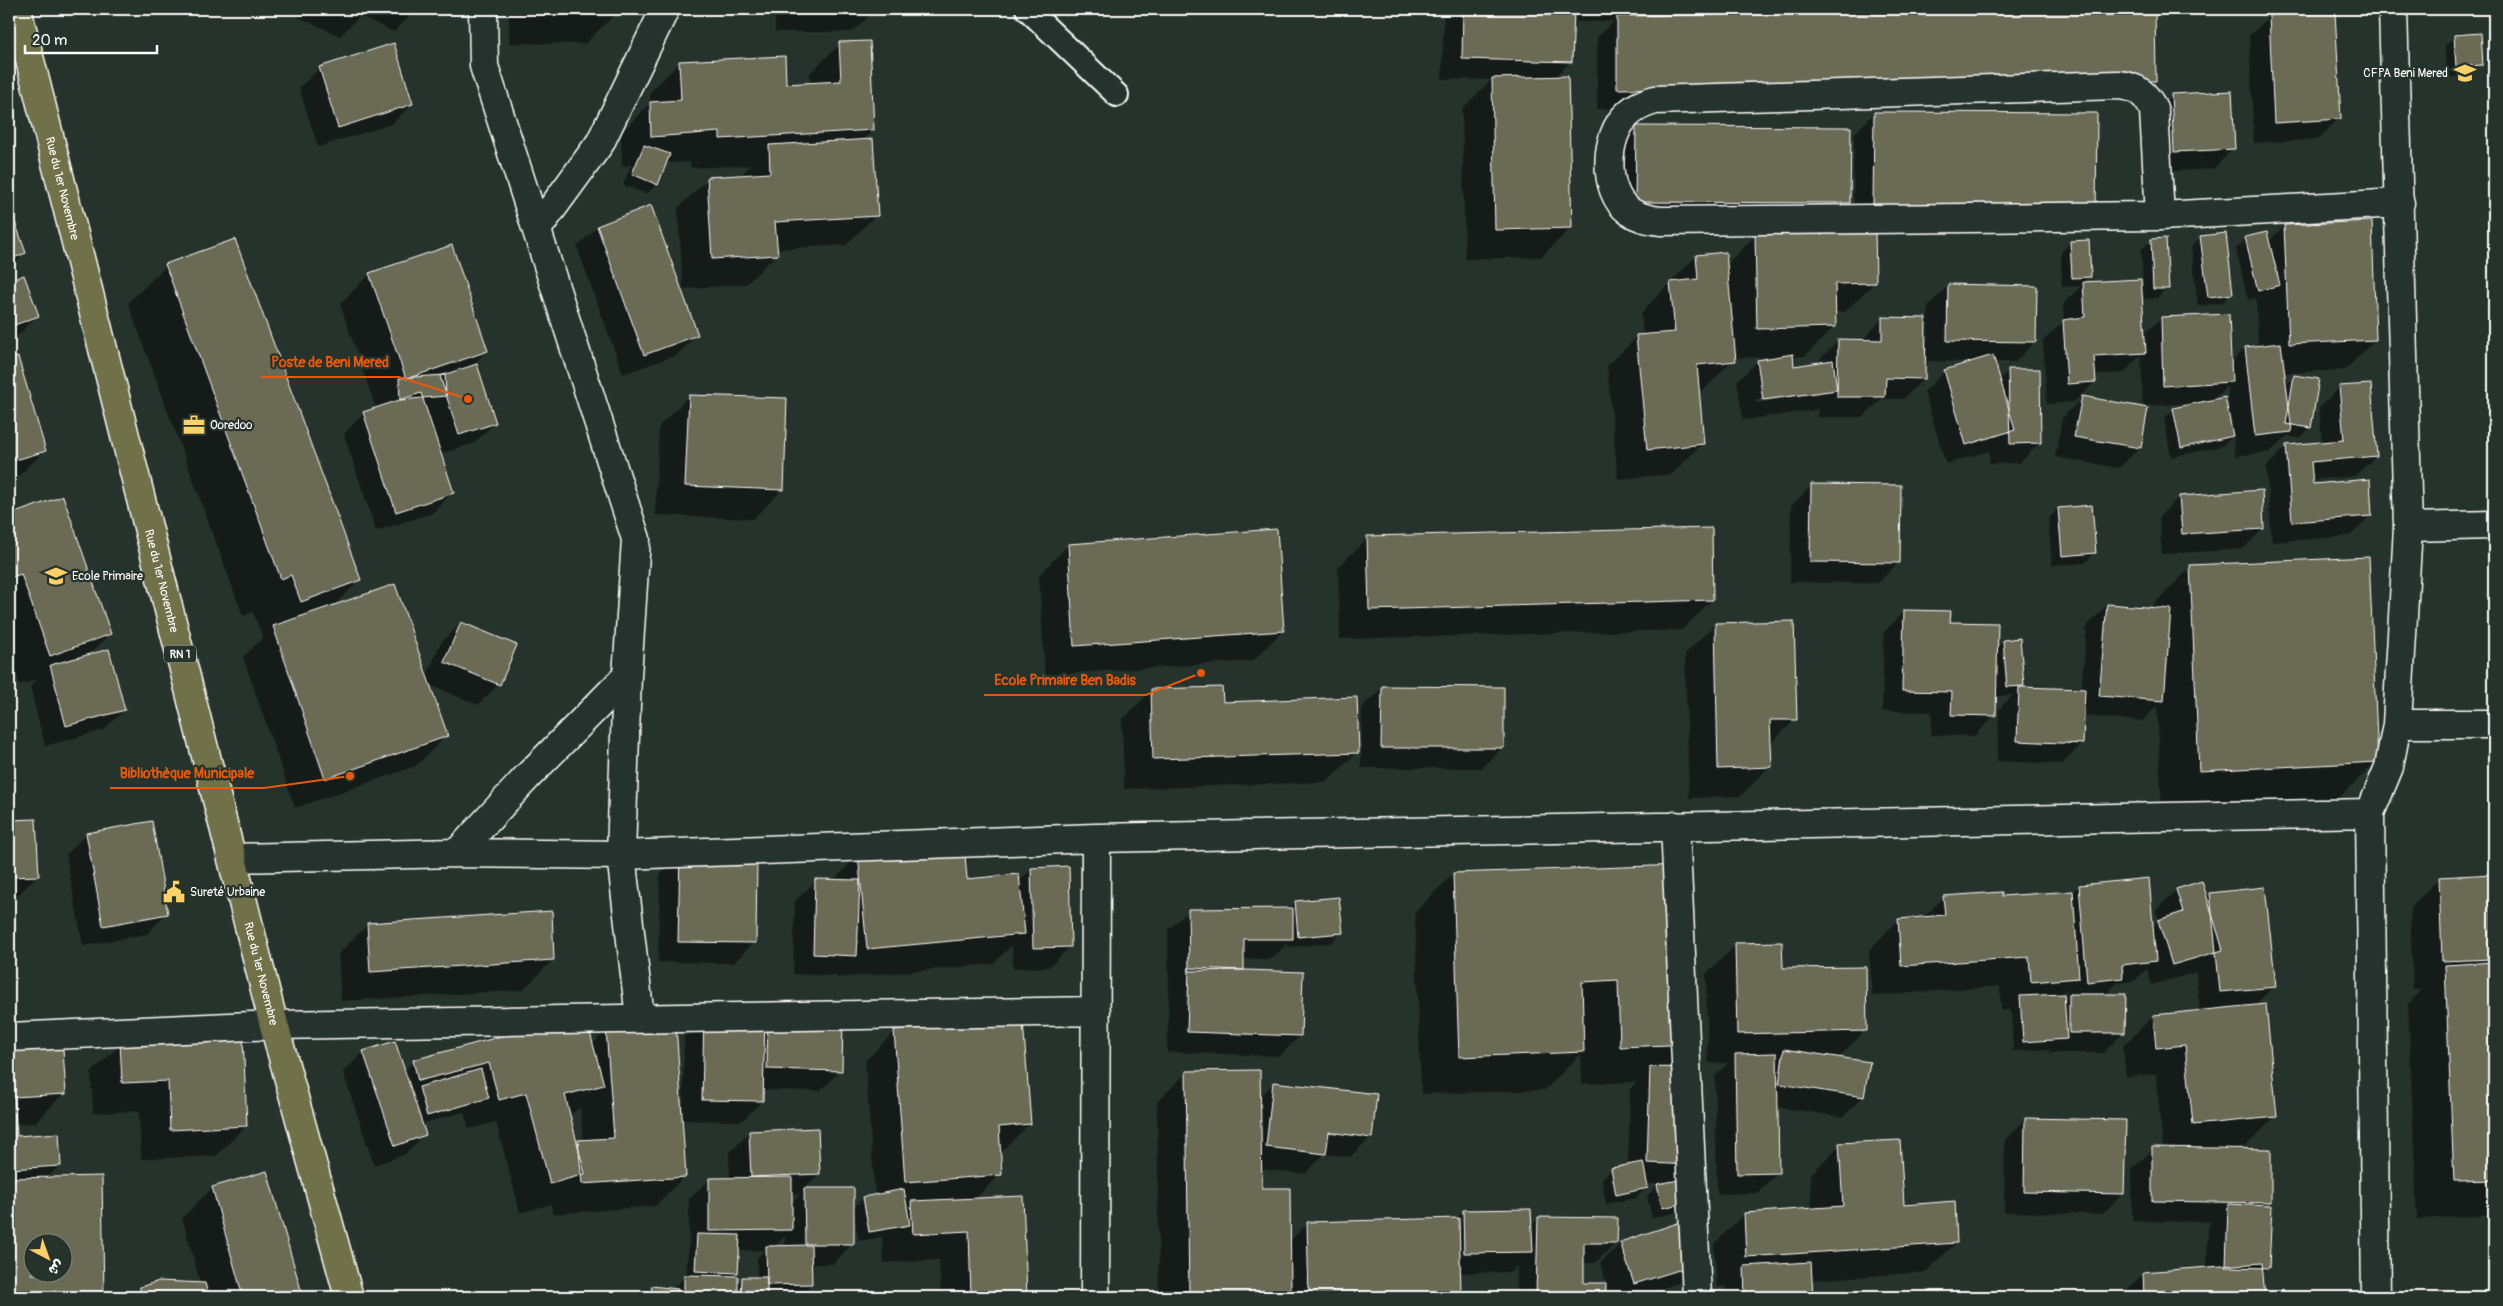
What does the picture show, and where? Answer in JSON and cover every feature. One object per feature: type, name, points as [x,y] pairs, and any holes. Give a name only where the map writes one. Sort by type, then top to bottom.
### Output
[{"type":"main road","name":"Rue du 1er Novembre","points":[[17,9],[274,1025],[349,1297]]},
{"type":"street","points":[[483,9],[484,66],[636,539],[627,676],[621,855],[640,1018]]},
{"type":"street","points":[[536,229],[600,143],[665,9]]},
{"type":"street","points":[[2376,1297],[2370,813],[2389,767],[2397,724],[2408,527],[2393,9]]},
{"type":"street","points":[[2160,216],[2154,111],[2144,95],[2128,86],[1655,100],[1640,105],[1627,114],[1617,127],[1611,142],[1611,178],[1614,190],[1627,210],[1649,220],[2160,216],[2400,203]]},
{"type":"street","points":[[2408,527],[2494,525]]},
{"type":"street","points":[[457,854],[528,776],[627,676]]},
{"type":"street","points":[[2397,724],[2494,724]]},
{"type":"street","points":[[232,858],[457,854],[621,855],[1096,838],[2370,813]]},
{"type":"street","points":[[1675,826],[1697,1297]]},
{"type":"street","points":[[1095,1297],[1096,838]]},
{"type":"street","points":[[9,1037],[274,1025],[1096,1011]]},
{"type":"lane","points":[[1027,9],[1117,95]]},
{"type":"building","points":[[538,9],[616,9],[616,14],[538,14]]},
{"type":"building","points":[[795,9],[874,9],[874,12],[795,13]]},
{"type":"building","points":[[1463,9],[1574,9],[1572,62],[1462,59]]},
{"type":"building","points":[[2155,9],[2156,81],[1617,89],[1617,16]]},
{"type":"building","points":[[2335,12],[2341,119],[2274,123],[2269,15]]},
{"type":"building","points":[[2481,33],[2483,65],[2456,67],[2454,35]]},
{"type":"building","points":[[870,41],[874,130],[720,139],[720,132],[651,137],[650,102],[681,100],[679,61],[785,56],[786,84],[841,81],[839,42]]},
{"type":"building","points":[[394,43],[413,104],[338,128],[319,67]]},
{"type":"building","points":[[1568,76],[1572,228],[1495,230],[1492,78]]},
{"type":"building","points":[[2232,91],[2235,149],[2174,152],[2171,94]]},
{"type":"building","points":[[1874,112],[2097,113],[2096,212],[1873,211]]},
{"type":"building","points":[[1636,126],[1851,127],[1850,203],[1635,202]]},
{"type":"building","points":[[873,139],[878,216],[775,222],[778,255],[712,259],[707,177],[770,173],[769,145]]},
{"type":"building","points":[[644,145],[670,154],[658,185],[632,174]]},
{"type":"building","points":[[9,205],[26,253],[9,260]]},
{"type":"building","points":[[651,205],[698,335],[644,355],[597,226]]},
{"type":"building","points":[[2372,221],[2376,340],[2289,344],[2284,225]]},
{"type":"building","points":[[1875,230],[1876,283],[1835,284],[1836,327],[1757,329],[1755,234]]},
{"type":"building","points":[[2267,232],[2280,285],[2258,291],[2245,237]]},
{"type":"building","points":[[2226,233],[2233,294],[2208,297],[2200,236]]},
{"type":"building","points":[[2166,238],[2169,289],[2153,289],[2151,239]]},
{"type":"building","points":[[235,239],[361,580],[301,602],[291,575],[281,579],[165,264]]},
{"type":"building","points":[[2089,240],[2091,277],[2072,278],[2070,241]]},
{"type":"building","points":[[452,245],[488,351],[406,379],[369,273]]},
{"type":"building","points":[[1726,252],[1736,361],[1697,365],[1704,444],[1647,450],[1636,335],[1675,332],[1670,282],[1698,279],[1696,255]]},
{"type":"building","points":[[24,275],[39,316],[9,327],[9,281]]},
{"type":"building","points":[[2141,279],[2146,353],[2094,356],[2096,382],[2067,384],[2063,320],[2085,317],[2083,282]]},
{"type":"building","points":[[1948,284],[2037,286],[2036,342],[1947,341]]},
{"type":"building","points":[[2229,314],[2232,382],[2163,386],[2161,317]]},
{"type":"building","points":[[1882,317],[1926,318],[1925,379],[1886,378],[1885,397],[1837,397],[1838,339],[1882,340]]},
{"type":"building","points":[[2281,343],[2292,432],[2255,436],[2245,347]]},
{"type":"building","points":[[1793,354],[1794,366],[1833,360],[1837,390],[1763,400],[1757,360]]},
{"type":"building","points":[[1993,355],[2015,430],[1966,445],[1944,370]]},
{"type":"building","points":[[18,357],[46,451],[9,462],[9,359]]},
{"type":"building","points":[[477,364],[496,423],[459,435],[440,376]]},
{"type":"building","points":[[2008,369],[2040,369],[2041,443],[2010,444]]},
{"type":"building","points":[[445,375],[446,396],[400,400],[399,378]]},
{"type":"building","points":[[2294,375],[2319,379],[2311,428],[2286,424]]},
{"type":"building","points":[[2371,384],[2377,456],[2311,462],[2313,484],[2370,479],[2372,516],[2292,522],[2286,445],[2344,440],[2339,386]]},
{"type":"building","points":[[421,393],[454,493],[396,512],[363,412]]},
{"type":"building","points":[[689,395],[787,398],[784,490],[685,486]]},
{"type":"building","points":[[2082,396],[2148,408],[2141,448],[2074,437]]},
{"type":"building","points":[[2225,397],[2233,436],[2181,448],[2173,408]]},
{"type":"building","points":[[1811,484],[1901,485],[1900,563],[1810,562]]},
{"type":"building","points":[[2262,490],[2264,529],[2182,534],[2179,496]]},
{"type":"building","name":"Ecole Primaire","points":[[63,496],[111,634],[50,656],[21,574],[9,578],[9,515]]},
{"type":"building","points":[[2092,505],[2096,553],[2062,556],[2058,508]]},
{"type":"building","points":[[1712,528],[1713,600],[1369,610],[1367,536]]},
{"type":"building","points":[[1277,529],[1284,631],[1074,646],[1068,544]]},
{"type":"building","points":[[2369,557],[2378,762],[2199,771],[2190,565]]},
{"type":"building","points":[[395,584],[448,736],[325,779],[273,626]]},
{"type":"building","points":[[2107,604],[2171,609],[2164,701],[2099,696]]},
{"type":"building","points":[[1904,610],[1951,611],[1950,622],[1998,623],[1996,716],[1951,715],[1952,692],[1902,691]]},
{"type":"building","points":[[1794,621],[1797,720],[1770,720],[1772,767],[1718,769],[1715,623]]},
{"type":"building","points":[[461,622],[517,645],[500,685],[444,662]]},
{"type":"building","points":[[2020,638],[2024,686],[2007,687],[2003,640]]},
{"type":"building","points":[[109,649],[125,710],[66,726],[50,665]]},
{"type":"building","points":[[1382,686],[1504,687],[1504,748],[1381,748]]},
{"type":"building","points":[[1222,687],[1223,702],[1357,697],[1359,753],[1153,759],[1151,689]]},
{"type":"building","points":[[2019,687],[2085,689],[2083,744],[2017,741]]},
{"type":"building","points":[[36,819],[39,876],[9,877],[9,820]]},
{"type":"building","points":[[152,821],[168,914],[103,926],[86,833]]},
{"type":"building","points":[[964,844],[967,879],[1019,874],[1025,934],[867,949],[858,854]]},
{"type":"building","points":[[680,853],[757,854],[756,943],[678,942]]},
{"type":"building","points":[[1682,865],[1692,1044],[1620,1047],[1618,980],[1582,982],[1584,1052],[1459,1057],[1453,873]]},
{"type":"building","points":[[1069,866],[1071,947],[1033,948],[1031,868]]},
{"type":"building","points":[[2494,874],[2494,959],[2442,961],[2439,877]]},
{"type":"building","points":[[2149,878],[2156,961],[2122,965],[2123,978],[2087,982],[2079,885]]},
{"type":"building","points":[[815,879],[860,880],[857,956],[813,954]]},
{"type":"building","points":[[2202,881],[2223,950],[2172,965],[2158,920],[2183,912],[2176,889]]},
{"type":"building","points":[[2265,887],[2276,987],[2220,992],[2210,893]]},
{"type":"building","points":[[2073,891],[2079,978],[2031,982],[2029,957],[1901,966],[1898,919],[1945,915],[1943,896],[2002,892],[2002,896]]},
{"type":"building","points":[[1339,897],[1343,933],[1298,937],[1295,901]]},
{"type":"building","points":[[1293,908],[1293,939],[1244,939],[1244,970],[1189,971],[1188,909]]},
{"type":"building","points":[[552,911],[554,960],[370,972],[367,923]]},
{"type":"building","points":[[1782,942],[1783,968],[1866,967],[1867,1031],[1737,1034],[1735,943]]},
{"type":"building","points":[[2494,962],[2494,1180],[2454,1181],[2445,965]]},
{"type":"building","points":[[1189,968],[1303,972],[1301,1036],[1187,1032]]},
{"type":"building","points":[[2064,994],[2067,1039],[2023,1042],[2020,996]]},
{"type":"building","points":[[2069,994],[2126,994],[2125,1033],[2069,1033]]},
{"type":"building","points":[[2266,1004],[2277,1117],[2193,1125],[2185,1045],[2156,1048],[2153,1015]]},
{"type":"building","points":[[585,1014],[604,1085],[565,1095],[585,1174],[550,1184],[526,1093],[499,1100],[489,1063],[418,1081],[413,1060]]},
{"type":"building","points":[[768,1014],[843,1016],[842,1071],[767,1069]]},
{"type":"building","points":[[704,1015],[765,1017],[763,1101],[702,1100]]},
{"type":"building","points":[[61,1021],[66,1094],[14,1097],[17,1136],[59,1133],[61,1166],[9,1169],[9,1024]]},
{"type":"building","points":[[1023,1021],[1031,1124],[999,1127],[1002,1175],[905,1182],[894,1030]]},
{"type":"building","points":[[676,1024],[686,1177],[582,1184],[578,1140],[614,1138],[606,1029]]},
{"type":"building","points":[[243,1037],[247,1126],[170,1130],[168,1081],[122,1083],[120,1042]]},
{"type":"building","points":[[395,1041],[426,1135],[395,1146],[363,1051]]},
{"type":"building","points":[[1784,1049],[1870,1062],[1864,1097],[1779,1084]]},
{"type":"building","points":[[1777,1053],[1779,1173],[1737,1174],[1735,1054]]},
{"type":"building","points":[[1650,1067],[1695,1068],[1692,1165],[1647,1163]]},
{"type":"building","points":[[481,1069],[489,1098],[427,1116],[419,1087]]},
{"type":"building","points":[[1260,1070],[1262,1188],[1290,1188],[1291,1297],[1189,1297],[1186,1071]]},
{"type":"building","points":[[1273,1082],[1377,1094],[1372,1138],[1329,1132],[1326,1154],[1266,1147]]},
{"type":"building","points":[[2025,1118],[2126,1120],[2124,1194],[2024,1192]]},
{"type":"building","points":[[818,1128],[820,1174],[751,1177],[749,1131]]},
{"type":"building","points":[[1900,1140],[1904,1205],[1955,1201],[1957,1243],[1746,1257],[1744,1213],[1843,1206],[1839,1143]]},
{"type":"building","points":[[2152,1147],[2271,1149],[2271,1203],[2152,1201]]},
{"type":"building","points":[[1643,1162],[1648,1188],[1616,1195],[1611,1168]]},
{"type":"building","points":[[267,1171],[303,1297],[243,1297],[212,1187]]},
{"type":"building","points":[[102,1176],[104,1297],[9,1297],[9,1178]]},
{"type":"building","points":[[792,1177],[792,1230],[709,1231],[709,1178]]},
{"type":"building","points":[[1685,1179],[1690,1202],[1662,1208],[1657,1184]]},
{"type":"building","points":[[804,1188],[854,1188],[854,1244],[805,1244]]},
{"type":"building","points":[[904,1189],[910,1225],[869,1232],[863,1197]]},
{"type":"building","points":[[1023,1196],[1027,1297],[971,1297],[969,1231],[913,1234],[911,1201]]},
{"type":"building","points":[[2228,1204],[2272,1206],[2269,1268],[2226,1267]]},
{"type":"building","points":[[1531,1209],[1533,1252],[1464,1253],[1463,1210]]},
{"type":"building","points":[[1538,1217],[1618,1218],[1617,1243],[1584,1243],[1584,1283],[1606,1283],[1605,1297],[1536,1297]]},
{"type":"building","points":[[1459,1218],[1461,1294],[1309,1297],[1307,1222]]},
{"type":"building","points":[[1684,1221],[1698,1264],[1634,1284],[1620,1242]]},
{"type":"building","points":[[697,1234],[740,1235],[738,1273],[695,1271]]},
{"type":"building","points":[[811,1245],[812,1284],[767,1285],[766,1246]]},
{"type":"building","points":[[1811,1262],[1813,1297],[1745,1297],[1744,1266]]},
{"type":"building","points":[[2262,1263],[2265,1297],[2144,1297],[2143,1272]]},
{"type":"building","points":[[684,1275],[738,1276],[738,1297],[684,1297]]},
{"type":"building","points":[[742,1277],[767,1277],[767,1297],[741,1297]]},
{"type":"building","points":[[159,1281],[205,1283],[209,1297],[139,1297],[140,1287]]},
{"type":"building","points":[[652,1286],[678,1289],[677,1297],[650,1297]]},
{"type":"place","name":"CFPA Beni Mered","points":[[2465,73]]},
{"type":"place","name":"Poste de Beni Mered","points":[[468,399]]},
{"type":"place","name":"Ooredoo","points":[[194,425]]},
{"type":"place","name":"Ecole Primaire","points":[[56,576]]},
{"type":"place","name":"Ecole Primaire Ben Badis","points":[[1201,673]]},
{"type":"place","name":"Bibliothèque Municipale","points":[[350,776]]},
{"type":"place","name":"Sureté Urbaine","points":[[174,892]]}]
